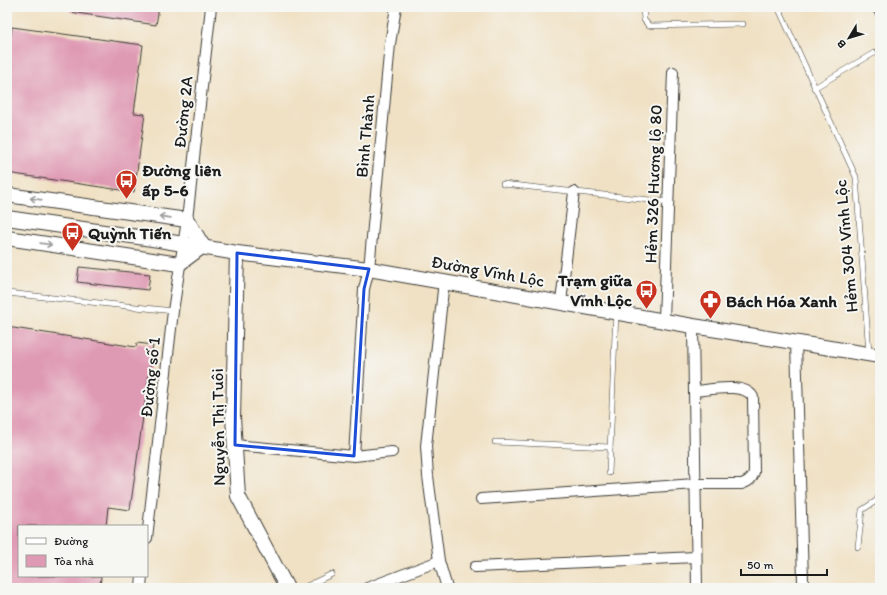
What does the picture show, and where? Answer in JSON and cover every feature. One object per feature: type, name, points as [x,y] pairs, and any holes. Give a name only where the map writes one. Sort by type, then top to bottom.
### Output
[{"type":"main road","points":[[7,195],[187,220],[202,246],[179,264],[7,238]]},
{"type":"main road","name":"Đường Vĩnh Lộc","points":[[7,218],[159,240],[182,245],[202,246],[237,254],[369,269],[693,326],[875,355]]},
{"type":"main road","name":"Nguyễn Thị Tuôi","points":[[237,254],[233,417],[238,496],[287,588]]},
{"type":"street","name":"Đường 2A","points":[[187,220],[211,7]]},
{"type":"street","name":"Bình Thành","points":[[354,456],[364,289],[369,269],[390,44],[396,7]]},
{"type":"street","points":[[877,7],[880,12]]},
{"type":"street","name":"Hẻm 326 Hương lộ 80","points":[[664,320],[673,72]]},
{"type":"street","points":[[561,302],[574,192]]},
{"type":"street","name":"Đường số 1","points":[[148,529],[173,311],[179,264],[187,220]]},
{"type":"street","points":[[444,281],[426,446],[428,476],[439,561],[447,588]]},
{"type":"street","points":[[693,326],[697,588]]},
{"type":"street","points":[[796,342],[803,581]]},
{"type":"street","points":[[481,498],[695,484],[742,484],[753,478],[753,398],[750,393],[741,388],[694,391]]},
{"type":"street","points":[[235,445],[354,456],[392,452]]},
{"type":"street","points":[[475,567],[696,557]]},
{"type":"street","points":[[367,588],[439,561]]},
{"type":"street","points":[[141,588],[142,577]]},
{"type":"lane","points":[[643,7],[644,20],[649,26],[743,24]]},
{"type":"lane","name":"Hẻm 304 Vĩnh Lộc","points":[[778,7],[856,177],[875,355]]},
{"type":"lane","points":[[814,88],[874,53]]},
{"type":"lane","points":[[503,184],[668,202]]},
{"type":"lane","points":[[7,293],[173,311]]},
{"type":"lane","points":[[609,473],[616,312]]},
{"type":"lane","points":[[495,442],[610,447]]},
{"type":"lane","points":[[858,547],[862,510],[876,501],[880,495]]},
{"type":"lane","points":[[303,588],[332,574]]},
{"type":"highlighted area","points":[[237,253],[369,269],[364,289],[354,456],[235,445]]},
{"type":"building","points":[[71,7],[159,7],[156,25],[70,12]]},
{"type":"building","points":[[12,27],[143,45],[134,113],[145,114],[134,192],[7,173],[7,61]]},
{"type":"building","points":[[79,267],[150,274],[148,290],[77,282]]},
{"type":"building","points":[[7,327],[136,347],[137,343],[153,345],[130,510],[108,507],[106,525],[18,525],[18,577],[101,577],[100,588],[7,588]]},
{"type":"place","name":"Đường liên ấp 5-6","points":[[127,200]]},
{"type":"place","name":"Quỳnh Tiến","points":[[72,252]]},
{"type":"place","name":"Trạm giữa Vĩnh Lộc","points":[[647,310]]},
{"type":"place","name":"Bách Hóa Xanh","points":[[710,320]]}]
